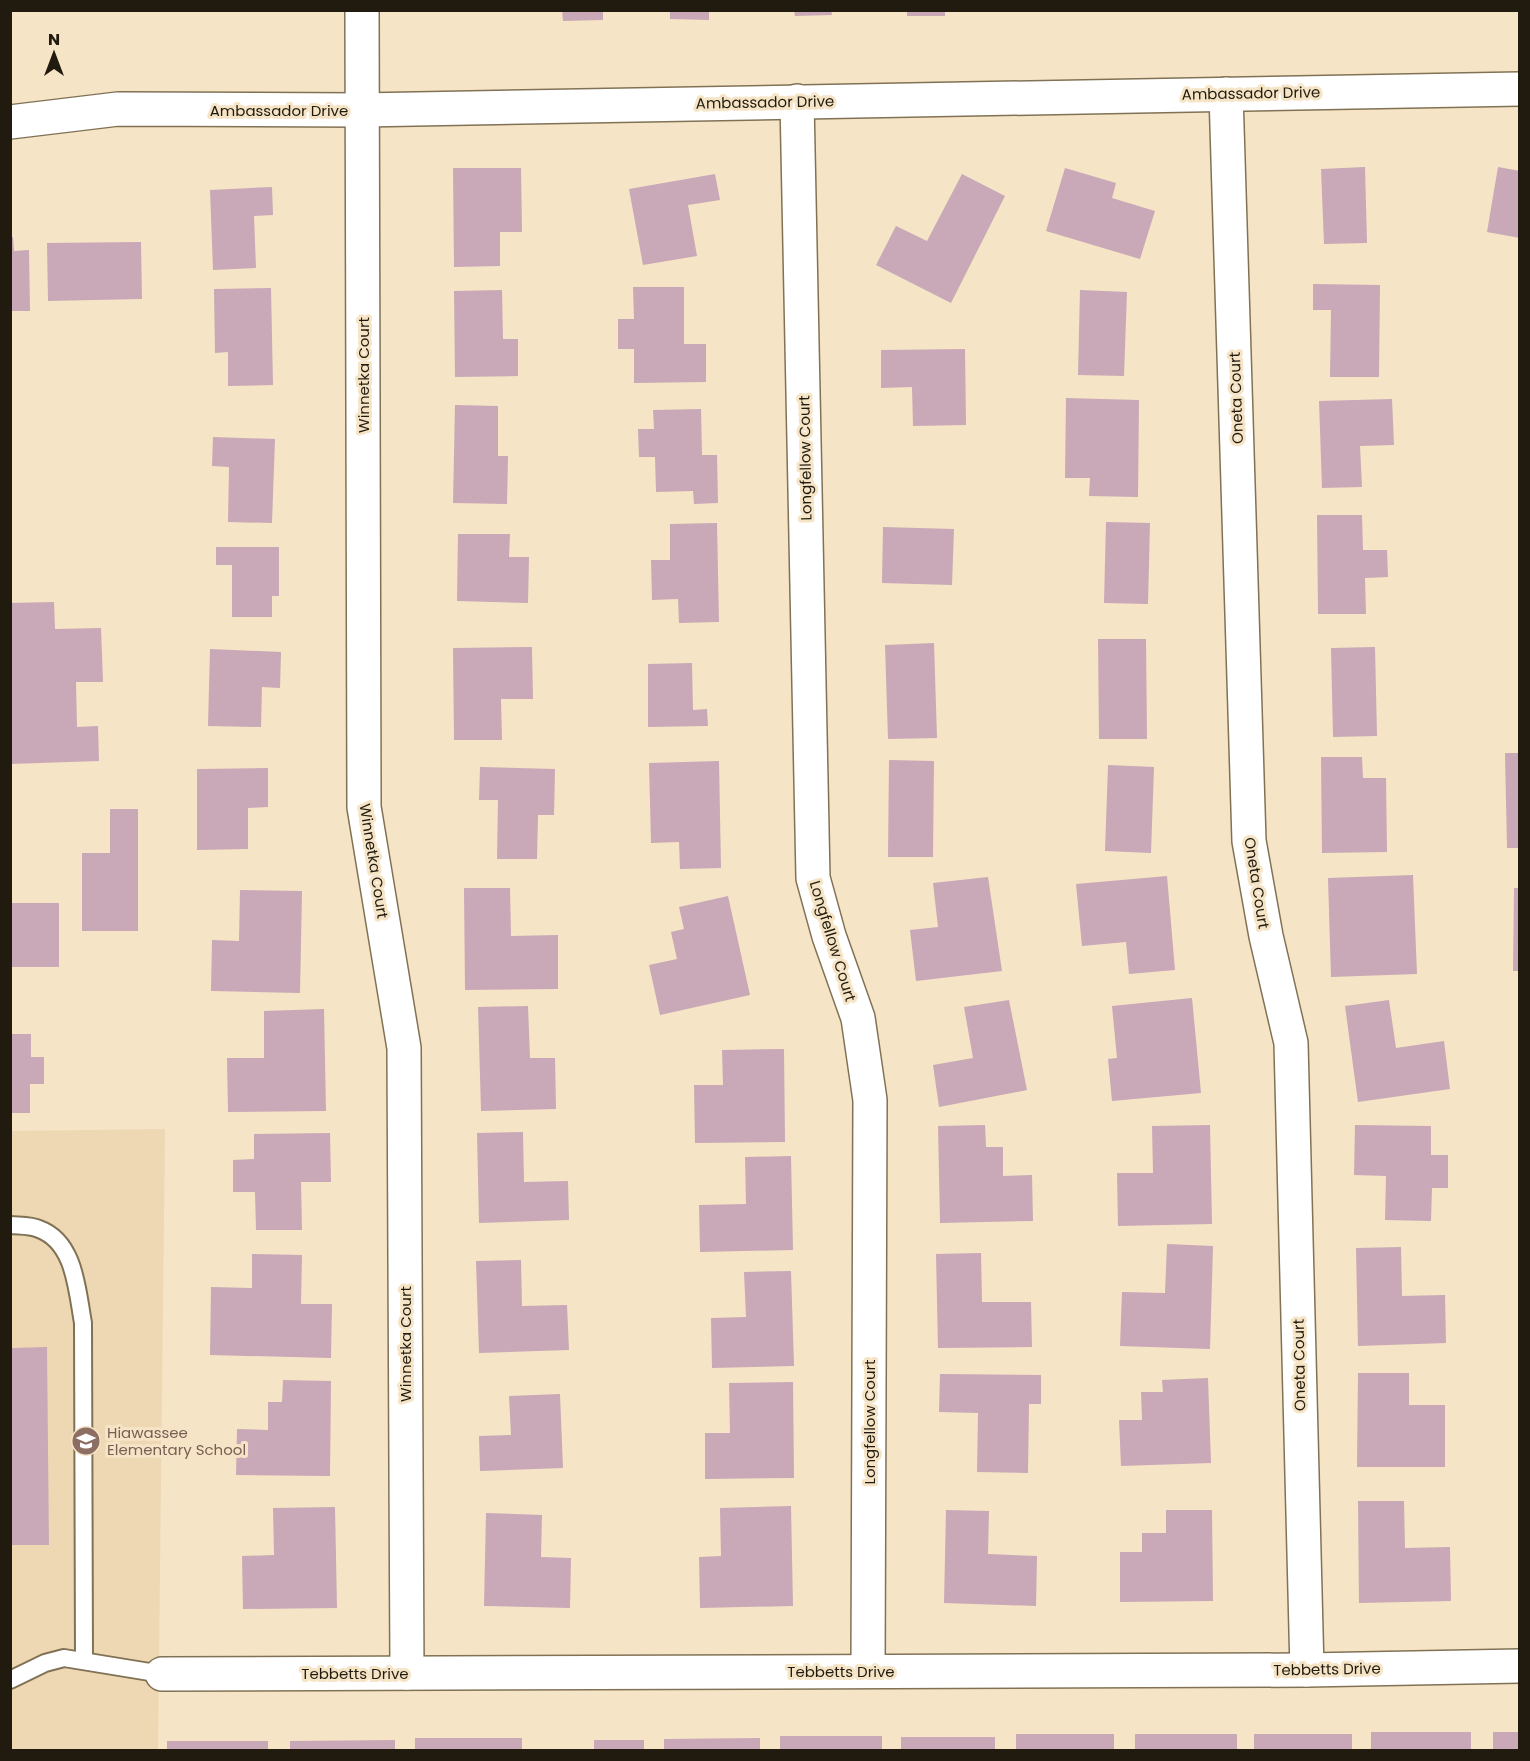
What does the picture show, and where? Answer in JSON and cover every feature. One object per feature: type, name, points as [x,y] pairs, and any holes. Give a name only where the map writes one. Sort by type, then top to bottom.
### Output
[{"type":"street","name":"Winnetka Court","points":[[362,10],[364,807],[404,1048],[407,1673]]},
{"type":"street","name":"Ambassador Drive","points":[[14,115],[118,109],[362,110],[1520,89]]},
{"type":"street","name":"Oneta Court","points":[[1226,94],[1249,841],[1266,936],[1291,1043],[1307,1670]]},
{"type":"street","name":"Longfellow Court","points":[[797,101],[813,878],[829,936],[858,1018],[870,1100],[868,1671]]},
{"type":"street","name":"Tebbetts Drive","points":[[162,1674],[1307,1670],[1520,1666]]},
{"type":"lane","points":[[10,1225],[37,1228],[52,1235],[64,1247],[76,1285],[83,1323],[84,1660]]},
{"type":"lane","points":[[10,1680],[45,1663],[64,1658],[162,1674]]},
{"type":"shaded area","name":"Hiawassee Elementary School","points":[[165,1129],[158,1750],[11,1750],[10,1131]]},
{"type":"building","points":[[562,10],[603,10],[603,20],[563,21]]},
{"type":"building","points":[[670,10],[709,10],[709,20],[670,19]]},
{"type":"building","points":[[794,10],[831,10],[832,15],[795,16]]},
{"type":"building","points":[[907,10],[945,10],[945,16],[907,16]]},
{"type":"building","points":[[1365,167],[1367,243],[1324,244],[1321,169]]},
{"type":"building","points":[[1498,167],[1520,171],[1520,238],[1487,232]]},
{"type":"building","points":[[453,168],[521,168],[522,232],[500,232],[500,266],[454,267]]},
{"type":"building","points":[[1065,168],[1116,183],[1112,198],[1155,211],[1140,259],[1046,231]]},
{"type":"building","points":[[715,174],[720,200],[688,205],[697,256],[643,265],[629,189]]},
{"type":"building","points":[[962,174],[1005,196],[951,303],[876,265],[896,226],[927,241]]},
{"type":"building","points":[[272,187],[273,215],[254,216],[256,268],[213,270],[210,190]]},
{"type":"building","points":[[10,237],[13,237],[14,251],[29,250],[30,311],[10,311]]},
{"type":"building","points":[[141,242],[142,299],[48,301],[47,243]]},
{"type":"building","points":[[1313,284],[1380,285],[1379,377],[1330,377],[1331,310],[1313,310]]},
{"type":"building","points":[[633,287],[684,287],[684,344],[706,344],[706,382],[634,383],[634,349],[618,349],[618,319],[634,319]]},
{"type":"building","points":[[271,288],[273,385],[228,386],[228,352],[215,353],[214,289]]},
{"type":"building","points":[[502,290],[503,339],[518,339],[518,376],[455,377],[454,291]]},
{"type":"building","points":[[1080,290],[1127,292],[1124,376],[1078,375]]},
{"type":"building","points":[[965,349],[966,425],[913,426],[912,387],[881,388],[881,350]]},
{"type":"building","points":[[1066,398],[1139,400],[1138,497],[1089,496],[1090,478],[1065,478]]},
{"type":"building","points":[[1392,399],[1394,445],[1360,446],[1362,487],[1322,488],[1319,401]]},
{"type":"building","points":[[455,405],[498,406],[498,456],[508,456],[507,504],[453,503]]},
{"type":"building","points":[[701,409],[702,455],[717,455],[718,503],[694,504],[693,491],[656,492],[655,457],[639,457],[638,429],[654,429],[653,410]]},
{"type":"building","points":[[213,437],[275,439],[272,523],[228,522],[229,467],[212,466]]},
{"type":"building","points":[[1317,515],[1362,515],[1363,550],[1387,550],[1388,577],[1365,578],[1366,614],[1318,614]]},
{"type":"building","points":[[1106,522],[1150,523],[1148,604],[1104,603]]},
{"type":"building","points":[[717,523],[719,622],[679,623],[678,599],[652,600],[651,560],[670,560],[670,524]]},
{"type":"building","points":[[883,527],[954,529],[952,585],[882,583]]},
{"type":"building","points":[[458,534],[510,534],[509,557],[529,557],[528,603],[457,601]]},
{"type":"building","points":[[216,547],[279,547],[279,596],[272,596],[272,617],[232,617],[232,565],[216,565]]},
{"type":"building","points":[[54,602],[55,629],[101,628],[103,682],[76,682],[77,727],[98,726],[99,761],[10,764],[10,603]]},
{"type":"building","points":[[1098,639],[1146,639],[1147,739],[1099,739]]},
{"type":"building","points":[[934,643],[937,738],[888,739],[885,645]]},
{"type":"building","points":[[532,647],[533,699],[501,699],[502,740],[454,740],[453,648]]},
{"type":"building","points":[[1375,647],[1377,736],[1333,737],[1331,648]]},
{"type":"building","points":[[210,649],[281,652],[280,688],[262,687],[261,727],[208,726]]},
{"type":"building","points":[[692,663],[693,710],[707,709],[708,726],[648,727],[648,664]]},
{"type":"building","points":[[1505,753],[1520,753],[1520,848],[1507,848]]},
{"type":"building","points":[[1321,757],[1362,757],[1363,778],[1386,778],[1387,852],[1322,853]]},
{"type":"building","points":[[889,760],[934,761],[933,857],[888,857]]},
{"type":"building","points":[[719,761],[721,868],[680,869],[679,842],[651,843],[649,763]]},
{"type":"building","points":[[1108,765],[1154,767],[1151,853],[1105,851]]},
{"type":"building","points":[[480,767],[555,769],[554,815],[538,815],[537,859],[497,859],[498,800],[479,800]]},
{"type":"building","points":[[268,768],[268,807],[248,808],[248,849],[197,850],[197,769]]},
{"type":"building","points":[[110,809],[138,809],[138,931],[82,931],[82,853],[110,853]]},
{"type":"building","points":[[1413,875],[1417,974],[1331,977],[1328,878]]},
{"type":"building","points":[[1167,876],[1175,970],[1129,974],[1126,942],[1082,946],[1076,884]]},
{"type":"building","points":[[988,877],[1002,971],[916,981],[910,930],[938,927],[933,883]]},
{"type":"building","points":[[464,888],[510,888],[511,936],[558,935],[558,989],[465,990]]},
{"type":"building","points":[[1514,888],[1520,888],[1520,971],[1513,971]]},
{"type":"building","points":[[240,890],[302,891],[300,993],[211,991],[212,940],[239,941]]},
{"type":"building","points":[[728,896],[750,995],[660,1015],[649,965],[677,959],[671,932],[684,929],[679,907]]},
{"type":"building","points":[[10,903],[59,903],[59,967],[10,967]]},
{"type":"building","points":[[1192,998],[1201,1093],[1112,1101],[1108,1059],[1117,1058],[1112,1006]]},
{"type":"building","points":[[1009,1000],[1027,1090],[939,1107],[933,1065],[973,1058],[964,1007]]},
{"type":"building","points":[[1389,1000],[1396,1048],[1444,1041],[1450,1089],[1358,1102],[1345,1006]]},
{"type":"building","points":[[528,1006],[530,1058],[555,1058],[556,1109],[481,1111],[478,1007]]},
{"type":"building","points":[[324,1009],[326,1111],[228,1112],[227,1058],[264,1058],[264,1011]]},
{"type":"building","points":[[10,1034],[31,1034],[31,1057],[44,1057],[44,1084],[30,1084],[30,1113],[10,1113]]},
{"type":"building","points":[[784,1049],[785,1142],[695,1143],[694,1085],[723,1085],[722,1050]]},
{"type":"building","points":[[985,1125],[986,1147],[1003,1147],[1003,1176],[1032,1175],[1033,1221],[940,1223],[938,1126]]},
{"type":"building","points":[[1210,1125],[1212,1224],[1118,1226],[1117,1173],[1153,1173],[1152,1126]]},
{"type":"building","points":[[1355,1125],[1431,1126],[1431,1155],[1448,1155],[1448,1188],[1432,1188],[1431,1221],[1385,1220],[1386,1176],[1354,1175]]},
{"type":"building","points":[[523,1132],[524,1182],[568,1181],[569,1220],[479,1223],[477,1133]]},
{"type":"building","points":[[330,1133],[331,1182],[301,1182],[302,1230],[256,1230],[255,1192],[233,1192],[233,1160],[254,1159],[254,1134]]},
{"type":"building","points":[[791,1156],[793,1250],[700,1252],[699,1205],[746,1204],[745,1157]]},
{"type":"building","points":[[1167,1244],[1213,1246],[1210,1349],[1120,1346],[1122,1292],[1165,1293]]},
{"type":"building","points":[[1401,1247],[1402,1296],[1445,1295],[1446,1343],[1358,1346],[1356,1248]]},
{"type":"building","points":[[981,1253],[982,1302],[1031,1302],[1032,1347],[938,1348],[936,1254]]},
{"type":"building","points":[[252,1254],[302,1255],[301,1304],[332,1304],[331,1358],[210,1355],[211,1287],[252,1288]]},
{"type":"building","points":[[521,1260],[522,1306],[567,1305],[569,1350],[479,1353],[476,1261]]},
{"type":"building","points":[[791,1271],[794,1366],[712,1368],[711,1318],[746,1317],[744,1272]]},
{"type":"building","points":[[47,1347],[49,1545],[10,1545],[10,1348]]},
{"type":"building","points":[[1358,1373],[1409,1373],[1409,1405],[1445,1405],[1445,1467],[1357,1467]]},
{"type":"building","points":[[940,1374],[1041,1375],[1041,1404],[1029,1404],[1028,1473],[977,1472],[978,1413],[939,1412]]},
{"type":"building","points":[[1208,1378],[1211,1463],[1121,1466],[1119,1420],[1142,1420],[1141,1392],[1163,1392],[1162,1380]]},
{"type":"building","points":[[283,1380],[331,1381],[330,1476],[236,1475],[237,1429],[268,1430],[268,1402],[282,1402]]},
{"type":"building","points":[[793,1382],[794,1478],[705,1479],[705,1433],[730,1433],[729,1383]]},
{"type":"building","points":[[560,1394],[563,1468],[480,1471],[479,1436],[511,1435],[509,1396]]},
{"type":"building","points":[[1358,1501],[1404,1501],[1405,1548],[1450,1547],[1451,1601],[1359,1603]]},
{"type":"building","points":[[791,1506],[793,1606],[700,1608],[699,1557],[721,1556],[720,1508]]},
{"type":"building","points":[[335,1507],[337,1608],[243,1609],[242,1556],[274,1555],[273,1508]]},
{"type":"building","points":[[946,1510],[989,1511],[988,1554],[1037,1556],[1036,1606],[944,1603]]},
{"type":"building","points":[[1166,1510],[1212,1510],[1213,1601],[1120,1602],[1120,1552],[1142,1552],[1142,1533],[1166,1533]]},
{"type":"building","points":[[486,1513],[542,1515],[541,1557],[571,1558],[570,1608],[484,1606]]},
{"type":"building","points":[[1371,1732],[1471,1732],[1471,1750],[1371,1750]]},
{"type":"building","points":[[1493,1732],[1520,1732],[1520,1750],[1493,1750]]},
{"type":"building","points":[[1016,1734],[1114,1734],[1114,1750],[1016,1750]]},
{"type":"building","points":[[1135,1734],[1237,1734],[1237,1750],[1135,1750]]},
{"type":"building","points":[[1254,1734],[1352,1734],[1352,1750],[1254,1750]]},
{"type":"building","points":[[780,1736],[882,1736],[882,1750],[780,1750]]},
{"type":"building","points":[[901,1737],[995,1737],[995,1750],[901,1750]]},
{"type":"building","points":[[415,1738],[522,1738],[522,1750],[415,1750]]},
{"type":"building","points":[[760,1738],[760,1750],[664,1750],[664,1739]]},
{"type":"building","points":[[395,1740],[395,1750],[290,1750],[290,1741]]},
{"type":"building","points":[[594,1740],[644,1740],[644,1750],[594,1750]]},
{"type":"building","points":[[167,1741],[268,1741],[268,1750],[167,1750]]},
{"type":"place","name":"Hiawassee Elementary School","points":[[86,1441]]}]
